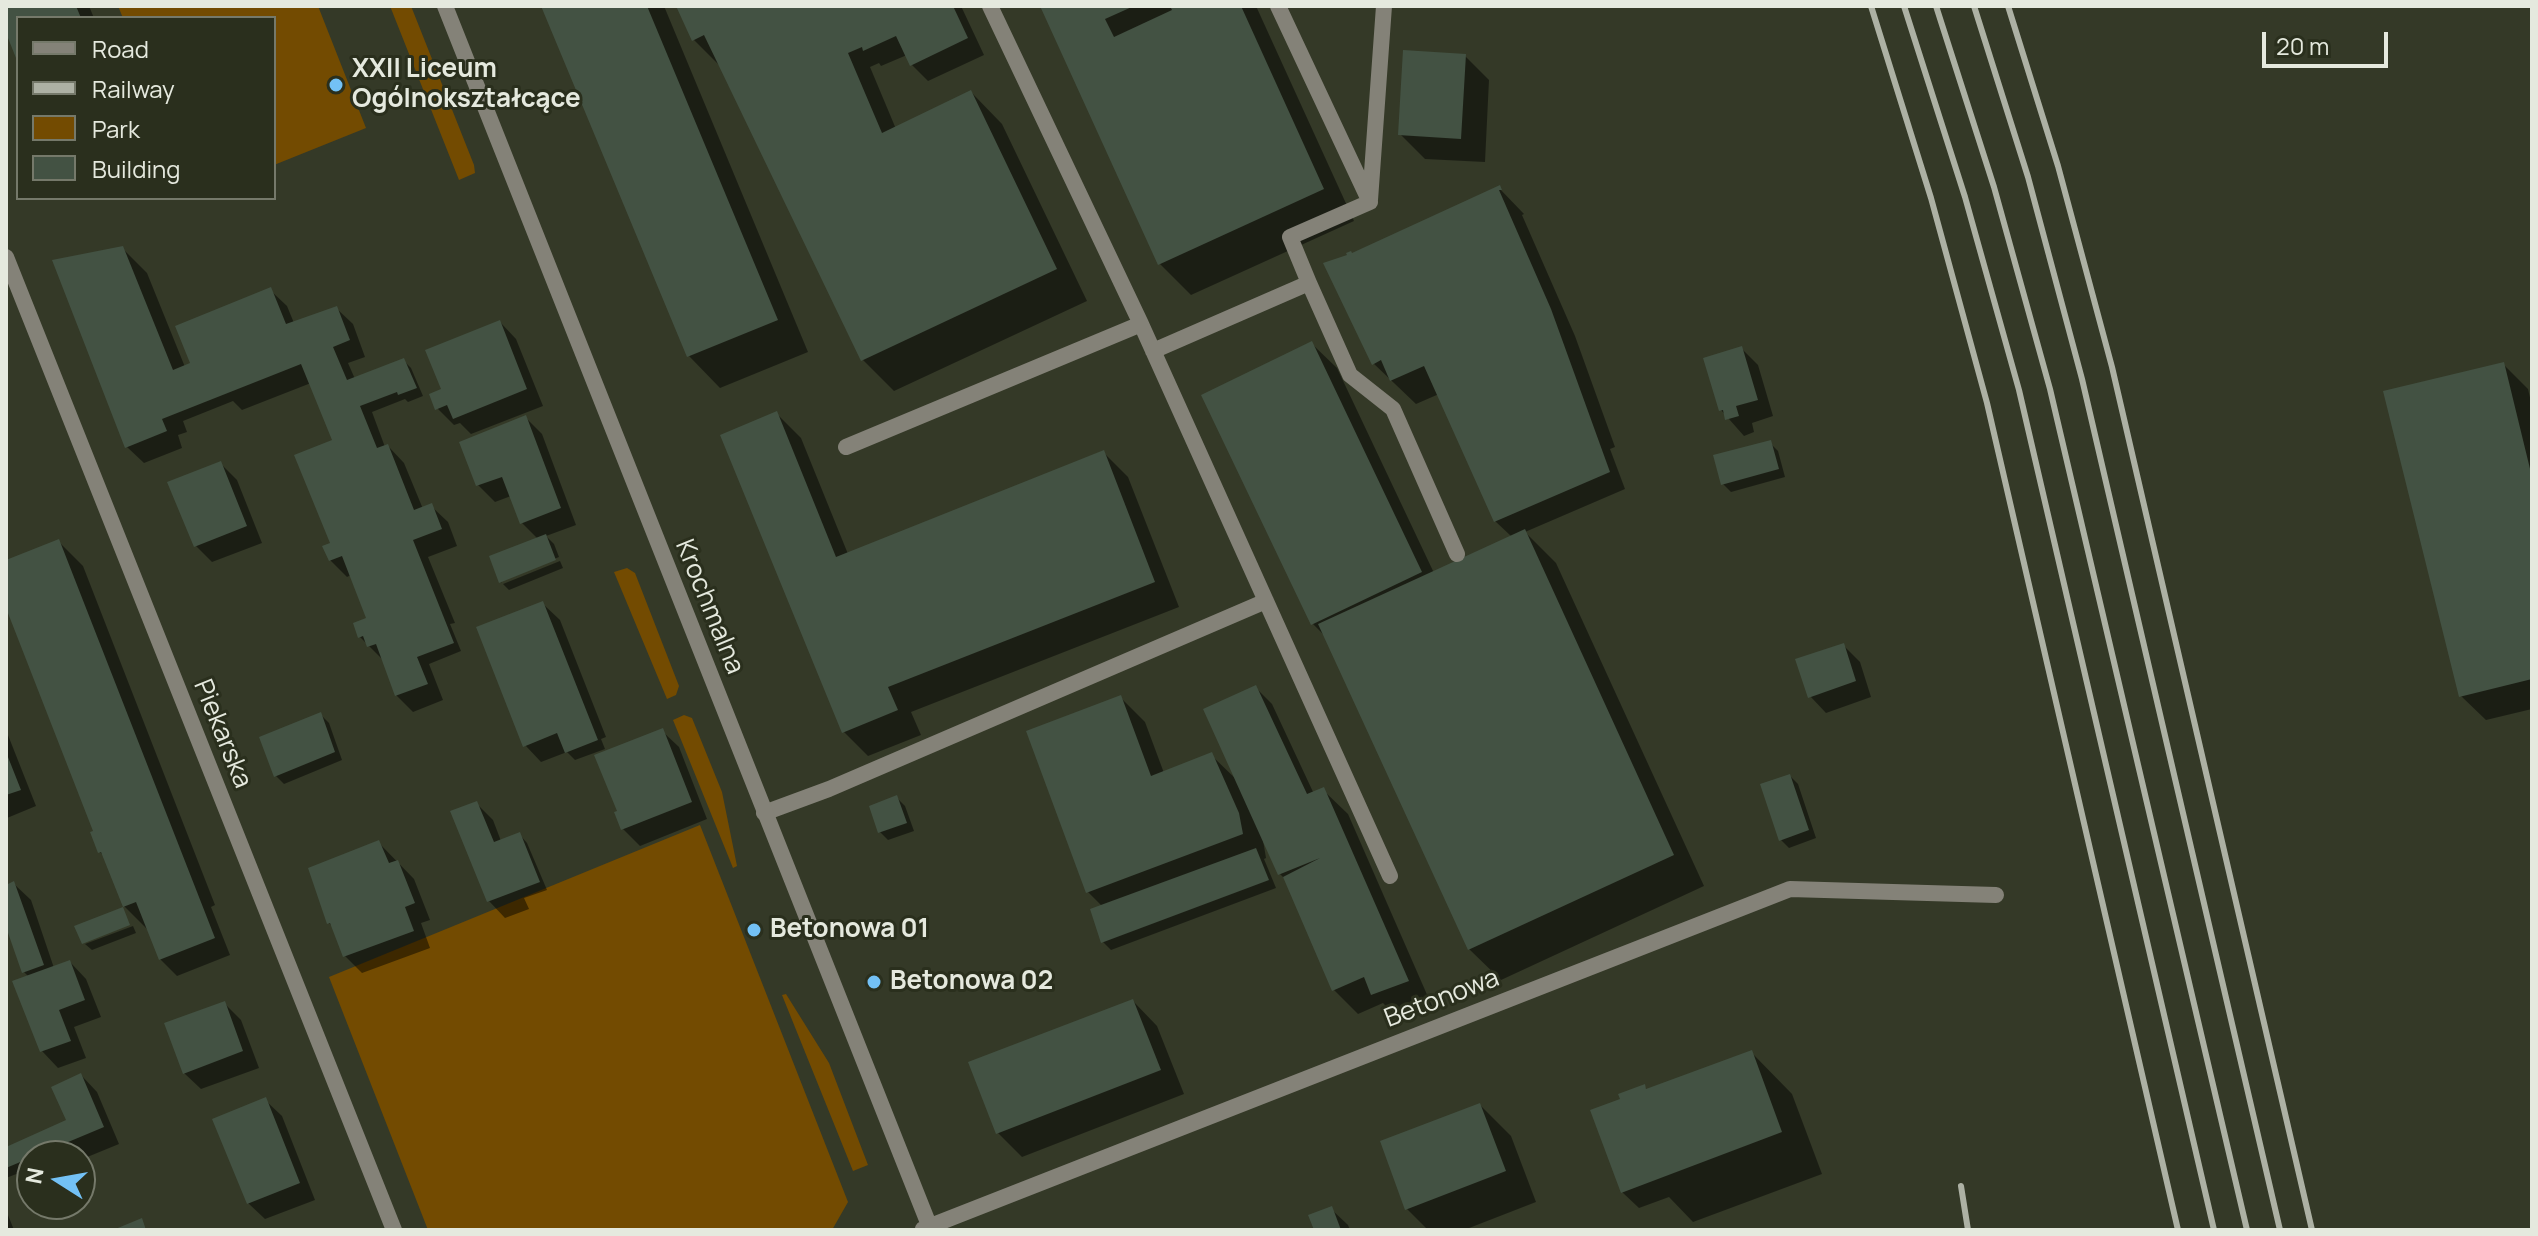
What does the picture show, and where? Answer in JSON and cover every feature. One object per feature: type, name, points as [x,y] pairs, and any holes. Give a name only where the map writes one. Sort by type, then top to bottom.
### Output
[{"type":"street","name":"Krochmalna","points":[[445,6],[930,1229]]},
{"type":"street","points":[[990,6],[1141,324],[1390,876]]},
{"type":"street","points":[[1278,6],[1370,202]]},
{"type":"street","points":[[1370,202],[1384,6]]},
{"type":"street","points":[[1370,202],[1290,237],[1350,375],[1393,409],[1457,554]]},
{"type":"street","name":"Piekarska","points":[[6,257],[394,1230]]},
{"type":"street","points":[[1153,351],[1309,283]]},
{"type":"street","points":[[846,447],[1141,324]]},
{"type":"street","points":[[764,813],[829,789],[1266,601]]},
{"type":"street","name":"Betonowa","points":[[930,1229],[1790,889],[1996,895]]},
{"type":"green space","points":[[118,6],[318,6],[366,128],[276,164],[276,16],[122,16]]},
{"type":"green space","points":[[390,6],[411,6],[475,173],[459,180]]},
{"type":"green space","points":[[627,568],[635,573],[679,686],[676,695],[667,699],[614,572]]},
{"type":"green space","points":[[684,715],[692,718],[722,792],[737,866],[733,868],[673,720]]},
{"type":"green space","points":[[700,825],[848,1202],[832,1230],[428,1230],[329,977]]},
{"type":"green space","points":[[786,994],[829,1063],[868,1165],[853,1171],[782,995]]},
{"type":"building","points":[[6,6],[76,6],[80,16],[16,16],[16,58],[6,33]]},
{"type":"building","points":[[541,6],[647,6],[778,320],[687,357]]},
{"type":"building","points":[[676,6],[953,6],[968,38],[910,66],[896,36],[863,51],[862,47],[848,53],[882,133],[971,90],[1057,269],[861,361],[704,35],[692,41]]},
{"type":"building","points":[[1040,6],[1134,6],[1105,19],[1114,37],[1172,10],[1170,6],[1241,6],[1324,189],[1158,265]]},
{"type":"building","points":[[1403,50],[1466,54],[1461,139],[1398,135]]},
{"type":"building","points":[[1500,185],[1502,190],[1499,190],[1551,309],[1610,472],[1494,522],[1424,366],[1390,381],[1381,360],[1372,365],[1323,263],[1352,253]]},
{"type":"building","points":[[123,246],[173,370],[190,363],[175,326],[271,287],[286,324],[337,306],[350,340],[333,347],[347,380],[404,358],[417,388],[360,406],[377,448],[388,444],[414,510],[432,503],[442,529],[413,540],[454,643],[417,657],[428,684],[395,696],[376,644],[367,647],[363,636],[358,638],[353,623],[366,618],[342,556],[329,561],[322,546],[330,543],[294,455],[332,440],[301,364],[162,419],[167,431],[125,448],[52,260]]},
{"type":"building","points":[[500,320],[527,389],[453,419],[447,405],[435,410],[429,394],[441,389],[425,350]]},
{"type":"building","points":[[1312,341],[1422,572],[1311,625],[1201,395]]},
{"type":"building","points":[[1742,346],[1758,400],[1736,406],[1739,416],[1725,420],[1723,410],[1719,411],[1703,358]]},
{"type":"building","points":[[2504,362],[2532,477],[2532,679],[2459,697],[2383,391]]},
{"type":"building","points":[[777,411],[836,557],[1104,450],[1155,582],[888,687],[898,710],[842,733],[720,435]]},
{"type":"building","points":[[526,415],[561,508],[520,524],[502,477],[476,486],[459,442]]},
{"type":"building","points":[[1771,440],[1779,469],[1721,485],[1713,455]]},
{"type":"building","points":[[221,461],[247,526],[194,547],[167,482]]},
{"type":"building","points":[[1525,529],[1674,855],[1468,950],[1318,624]]},
{"type":"building","points":[[546,534],[556,560],[499,583],[489,556]]},
{"type":"building","points":[[59,539],[215,938],[159,960],[136,902],[123,907],[101,852],[98,853],[90,832],[93,831],[6,608],[6,560]]},
{"type":"building","points":[[543,601],[598,740],[565,753],[557,733],[523,747],[476,627]]},
{"type":"building","points":[[1844,643],[1856,681],[1808,698],[1795,659]]},
{"type":"building","points":[[1256,685],[1307,794],[1324,787],[1409,981],[1371,995],[1364,977],[1332,991],[1283,877],[1320,858],[1278,875],[1203,709]]},
{"type":"building","points":[[1121,695],[1151,776],[1212,752],[1239,813],[1243,834],[1086,893],[1026,731]]},
{"type":"building","points":[[321,712],[335,752],[274,777],[259,737]]},
{"type":"building","points":[[663,728],[692,802],[621,830],[614,812],[617,811],[594,755]]},
{"type":"building","points":[[6,752],[21,790],[6,795]]},
{"type":"building","points":[[1790,774],[1809,830],[1779,841],[1760,784]]},
{"type":"building","points":[[897,795],[907,823],[878,833],[869,806]]},
{"type":"building","points":[[477,801],[494,842],[520,832],[540,882],[487,902],[450,811]]},
{"type":"building","points":[[379,840],[389,863],[398,860],[415,903],[405,907],[414,931],[343,957],[330,923],[327,924],[308,868]]},
{"type":"building","points":[[1256,848],[1269,880],[1101,943],[1090,909]]},
{"type":"building","points":[[14,881],[44,965],[22,973],[6,927],[6,885]]},
{"type":"building","points":[[123,907],[130,925],[82,944],[74,926]]},
{"type":"building","points":[[70,960],[85,1000],[59,1010],[71,1041],[40,1052],[12,981]]},
{"type":"building","points":[[1133,999],[1161,1070],[996,1134],[968,1062]]},
{"type":"building","points":[[225,1001],[243,1051],[183,1074],[164,1023]]},
{"type":"building","points":[[1752,1050],[1782,1132],[1621,1193],[1590,1110],[1620,1099],[1618,1094],[1645,1084],[1646,1089]]},
{"type":"building","points":[[81,1073],[104,1127],[73,1140],[22,1140],[66,1120],[51,1087]]},
{"type":"building","points":[[266,1097],[300,1183],[247,1204],[212,1119]]},
{"type":"building","points":[[1480,1103],[1506,1171],[1405,1210],[1380,1141]]},
{"type":"building","points":[[16,1142],[16,1164],[6,1168],[6,1147]]},
{"type":"building","points":[[1332,1206],[1341,1230],[1314,1230],[1308,1215]]},
{"type":"building","points":[[142,1218],[146,1230],[113,1230]]},
{"type":"railway","points":[[1871,6],[1931,198],[1987,403],[2178,1230]]},
{"type":"railway","points":[[1904,6],[1965,197],[2019,390],[2214,1230]]},
{"type":"railway","points":[[1936,6],[1994,187],[2050,389],[2247,1230]]},
{"type":"railway","points":[[1974,6],[2028,177],[2082,379],[2280,1230]]},
{"type":"railway","points":[[2008,6],[2058,166],[2112,367],[2312,1230]]},
{"type":"railway","points":[[1961,1186],[1968,1230]]},
{"type":"place","name":"XXII Liceum Ogólnokształcące","points":[[336,85]]},
{"type":"place","name":"Betonowa 01","points":[[754,930]]},
{"type":"place","name":"Betonowa 02","points":[[874,982]]}]
